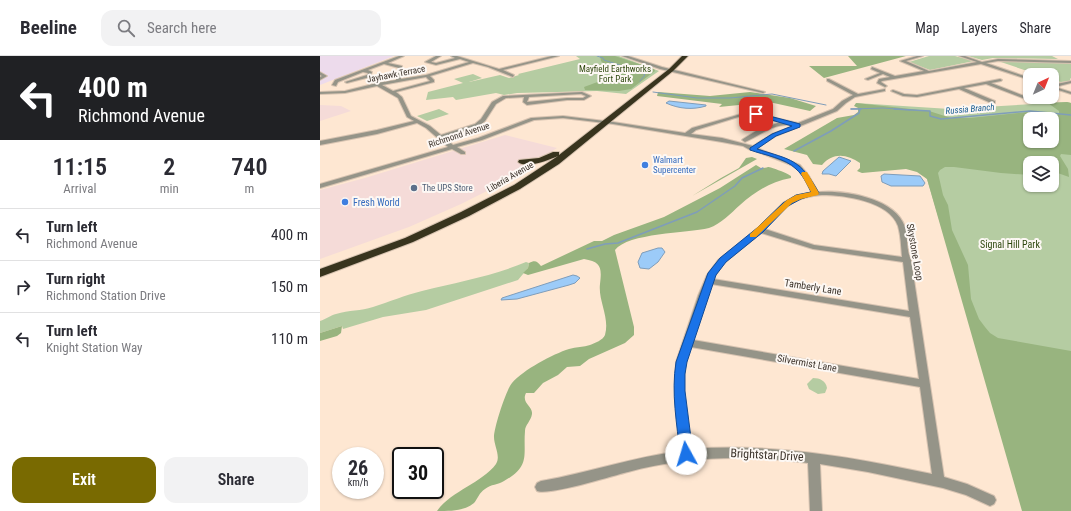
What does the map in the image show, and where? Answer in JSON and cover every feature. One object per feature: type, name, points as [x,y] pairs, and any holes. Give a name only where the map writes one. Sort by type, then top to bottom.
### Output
[{"type":"highway","name":"Liberia Avenue","points":[[669,70],[679,56]]},
{"type":"highway","name":"Liberia Avenue","points":[[320,273],[409,240],[481,206],[546,168],[685,56]]},
{"type":"highway","name":"Liberia Avenue","points":[[320,265],[386,241],[458,210],[512,183],[601,123]]},
{"type":"highway","points":[[522,162],[541,160],[556,154]]},
{"type":"street","points":[[334,85],[336,81],[402,56]]},
{"type":"street","points":[[439,56],[427,62],[436,64],[468,56]]},
{"type":"street","points":[[453,56],[499,70],[513,76]]},
{"type":"street","points":[[547,56],[552,57]]},
{"type":"street","points":[[499,70],[557,56]]},
{"type":"street","points":[[624,56],[669,70],[763,92]]},
{"type":"street","points":[[920,56],[902,61],[927,72]]},
{"type":"street","points":[[961,56],[1023,77]]},
{"type":"street","points":[[1057,56],[1065,61]]},
{"type":"street","points":[[884,88],[879,83],[880,80],[982,62],[1000,60],[1071,62]]},
{"type":"street","name":"Jayhawk Terrace","points":[[321,93],[345,92],[377,84],[427,76],[451,70],[472,62]]},
{"type":"street","points":[[384,63],[401,67],[398,81]]},
{"type":"street","points":[[872,68],[893,77]]},
{"type":"street","points":[[321,93],[334,85],[369,76],[370,72],[364,71]]},
{"type":"street","points":[[320,73],[325,76],[320,79]]},
{"type":"street","points":[[867,78],[883,73]]},
{"type":"street","points":[[393,92],[433,81],[427,76]]},
{"type":"street","points":[[828,80],[857,95]]},
{"type":"street","points":[[752,149],[774,135],[835,110],[846,100],[857,95],[884,88],[895,88],[896,90],[893,91],[903,95],[914,96],[1000,80]]},
{"type":"street","points":[[1059,85],[1071,82]]},
{"type":"street","points":[[986,83],[1023,97]]},
{"type":"street","points":[[377,84],[393,92],[402,100],[409,116],[417,122],[446,136],[455,146]]},
{"type":"street","points":[[959,88],[993,102]]},
{"type":"street","points":[[1059,89],[1071,93]]},
{"type":"street","points":[[440,137],[470,129],[479,124],[494,103],[498,100],[512,96],[582,93],[590,95],[584,99],[567,99],[529,104],[525,103],[527,96]]},
{"type":"street","points":[[687,134],[694,129],[746,113],[756,114],[798,125]]},
{"type":"street","name":"Richmond Avenue","points":[[320,186],[455,146],[536,118],[563,117],[601,123],[613,123],[732,142],[798,166],[806,176],[815,193]]},
{"type":"street","points":[[320,143],[378,132],[417,122]]},
{"type":"street","points":[[745,140],[758,132],[786,122]]},
{"type":"street","name":"Richmond Avenue","points":[[601,123],[609,126],[752,149]]},
{"type":"street","points":[[430,128],[440,137],[455,146]]},
{"type":"street","name":"Skystone Loop","points":[[686,454],[679,391],[682,362],[709,281],[717,267],[723,260],[760,230],[789,201],[815,193],[853,196],[873,202],[887,210],[898,220],[901,226],[939,481]]},
{"type":"street","points":[[760,230],[813,247],[906,260]]},
{"type":"street","name":"Tamberly Lane","points":[[709,281],[915,315]]},
{"type":"street","name":"Silvermist Lane","points":[[688,343],[925,384]]},
{"type":"street","name":"Brightstar Drive","points":[[541,487],[686,454],[752,452],[838,461],[939,481],[961,486],[990,500]]},
{"type":"street","points":[[814,458],[816,511]]},
{"type":"shaded area","points":[[320,56],[394,56],[320,85]]},
{"type":"shaded area","points":[[320,105],[341,106],[351,111],[320,121]]},
{"type":"shaded area","points":[[505,135],[557,148],[491,189],[461,204],[409,227],[320,259],[320,190],[365,178]]},
{"type":"green space","name":"Mayfield Earthworks Fort Park","points":[[576,56],[619,56],[659,71],[626,94],[597,91],[517,93],[504,95],[496,93],[456,100],[453,97],[426,100],[428,92],[463,83],[454,79],[473,74],[482,78],[469,82],[500,75],[509,78],[519,75],[518,74],[580,59]]},
{"type":"green space","points":[[600,56],[615,56],[654,69],[655,71],[631,89],[619,91],[585,90],[584,87],[611,77],[608,68],[601,61]]},
{"type":"green space","points":[[848,56],[906,56],[824,78],[809,66],[857,66]]},
{"type":"green space","points":[[929,56],[955,56],[974,61],[930,70],[909,62]]},
{"type":"green space","points":[[968,56],[1052,56],[1058,59],[993,58],[982,60]]},
{"type":"green space","points":[[998,61],[1071,63],[1071,81],[1059,82],[1059,68],[1023,68],[1023,70]]},
{"type":"green space","points":[[658,92],[710,96],[750,92],[790,98],[816,106],[810,111],[769,102],[719,107],[722,104],[657,96]]},
{"type":"green space","name":"Signal Hill Park","points":[[856,103],[950,109],[1071,103],[1071,511],[1026,511],[927,179]]},
{"type":"green space","points":[[856,103],[929,111],[951,118],[969,118],[1023,113],[1023,148],[1059,148],[1059,111],[1049,104],[1071,103],[1071,155],[1061,154],[1060,156],[1068,169],[1069,177],[1059,173],[1059,156],[1023,156],[1023,175],[954,167],[945,167],[938,173],[943,195],[948,205],[952,230],[968,265],[971,299],[979,319],[990,333],[998,338],[1071,351],[1071,511],[1022,511],[927,179],[917,172],[906,169],[862,173],[857,171],[860,168],[860,163],[845,156],[835,156],[822,165],[813,164],[807,155],[784,149],[837,118],[854,115],[858,112],[858,108],[854,106]]},
{"type":"green space","points":[[439,109],[449,114],[427,121],[417,116]]},
{"type":"green space","points":[[752,157],[757,159],[692,196],[739,168],[746,158]]},
{"type":"green space","points":[[756,165],[761,168],[768,167],[779,170],[791,176],[791,178],[776,182],[758,191],[722,221],[709,228],[659,234],[632,240],[622,244],[615,250],[634,327],[634,335],[625,343],[589,359],[580,366],[567,367],[558,375],[543,383],[534,393],[526,393],[525,399],[532,411],[532,414],[525,429],[525,453],[522,465],[513,476],[485,489],[470,506],[457,510],[437,511],[450,498],[483,477],[496,464],[498,458],[494,437],[498,418],[512,383],[523,373],[547,359],[569,349],[592,344],[601,340],[605,335],[606,322],[600,290],[601,273],[597,264],[590,260],[584,259],[528,275],[523,273],[528,268],[529,263],[536,262],[541,266],[594,241],[602,241],[614,235],[664,217],[720,188]]},
{"type":"green space","points":[[526,262],[529,263],[528,268],[518,280],[426,310],[383,317],[343,329],[342,326],[320,333],[320,321],[334,315],[368,308],[416,293],[488,275]]},
{"type":"green space","points":[[342,326],[341,333],[337,336],[320,341],[320,333]]},
{"type":"green space","points":[[813,378],[820,379],[825,383],[827,388],[825,393],[818,394],[809,389],[807,384]]},
{"type":"water","points":[[669,101],[706,106],[681,108],[666,103]]},
{"type":"water","points":[[839,157],[851,161],[836,176],[822,174],[823,171]]},
{"type":"water","points":[[884,174],[920,176],[925,183],[923,186],[891,186],[882,182],[881,176]]},
{"type":"water","points":[[662,248],[665,252],[658,262],[649,269],[640,268],[638,262],[642,253]]},
{"type":"water","points":[[573,275],[580,278],[575,283],[517,299],[501,300],[502,298]]},
{"type":"waterway","name":"Russia Branch","points":[[597,56],[603,58],[604,60],[641,72],[645,75],[640,81]]},
{"type":"waterway","name":"Russia Branch","points":[[653,92],[697,98],[730,98],[772,94],[826,105]]},
{"type":"waterway","name":"Russia Branch","points":[[860,109],[851,109],[883,108],[904,110]]},
{"type":"waterway","points":[[794,151],[831,131],[859,113],[860,109]]},
{"type":"waterway","name":"Russia Branch","points":[[894,109],[904,110]]},
{"type":"waterway","name":"Russia Branch","points":[[904,110],[930,111],[930,116],[941,119],[1030,111],[1071,115]]},
{"type":"waterway","name":"Russia Branch","points":[[904,110],[910,110]]},
{"type":"waterway","points":[[587,249],[605,244],[618,243],[697,212],[735,186],[742,178],[763,168]]},
{"type":"slow traffic","points":[[753,235],[789,201],[815,193],[805,174]]},
{"type":"place","name":"Walmart Supercenter","points":[[645,165]]},
{"type":"place","name":"The UPS Store","points":[[414,188]]},
{"type":"place","name":"Fresh World","points":[[345,202]]},
{"type":"route","points":[[686,454],[679,391],[680,374],[682,362],[699,308],[712,275],[723,260],[760,230],[785,204],[799,197],[815,193],[806,176],[798,166],[752,149],[774,135],[798,125],[756,114]]}]
